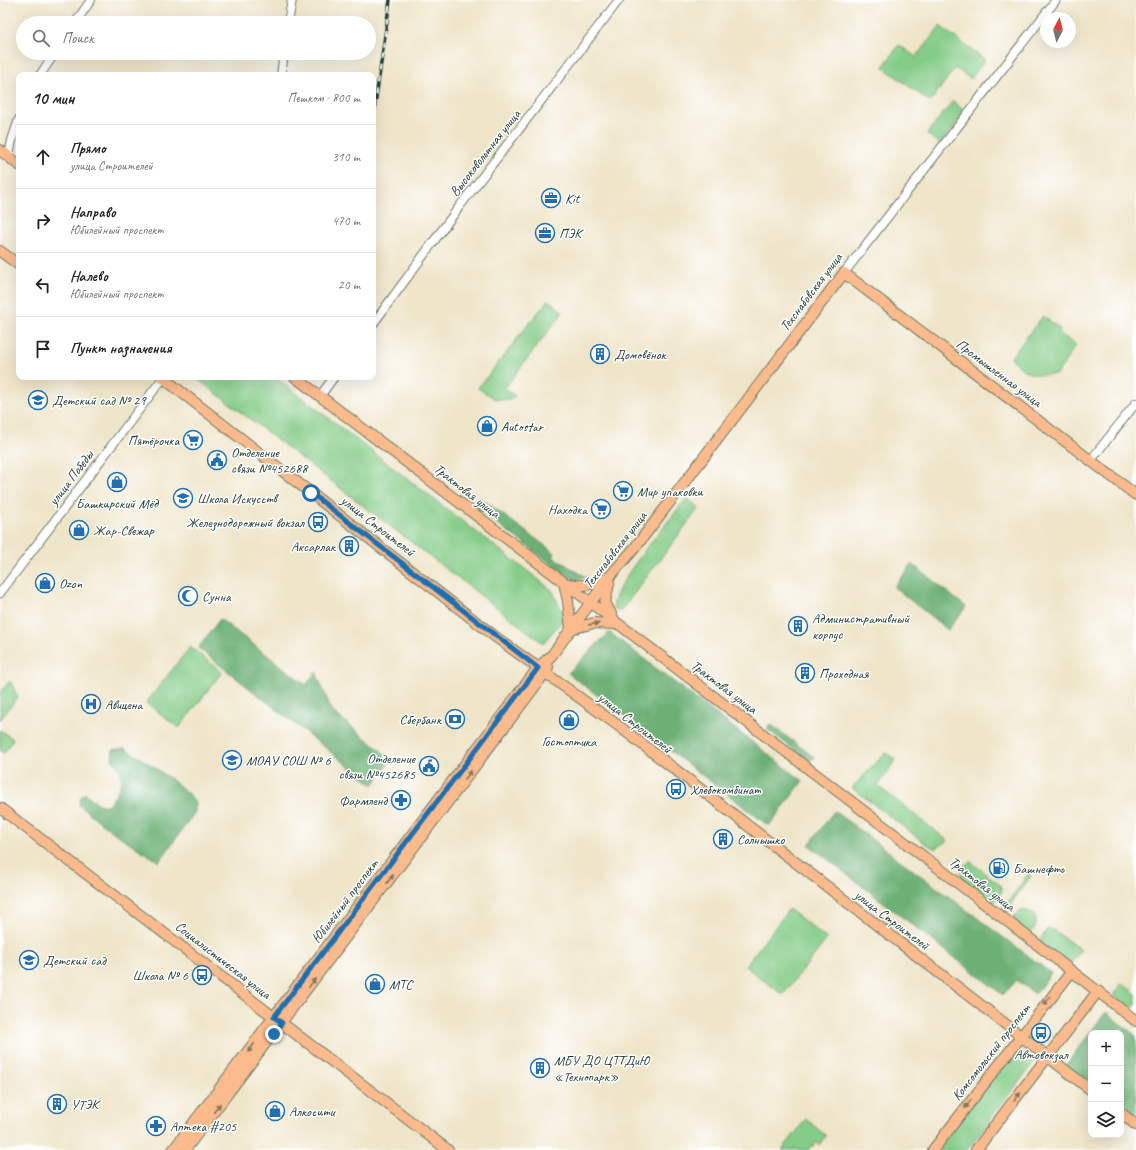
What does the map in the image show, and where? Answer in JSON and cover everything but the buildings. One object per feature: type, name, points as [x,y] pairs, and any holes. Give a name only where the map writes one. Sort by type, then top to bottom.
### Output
[{"type":"main road","points":[[0,150],[16,162]]},
{"type":"main road","points":[[0,251],[16,263]]},
{"type":"main road","name":"Промышленная улица","points":[[844,273],[1136,495]]},
{"type":"main road","name":"Техснабовская улица","points":[[278,1020],[542,670],[611,575],[634,549],[844,273]]},
{"type":"main road","name":"улица Строителей","points":[[166,380],[542,670],[620,727],[1088,1088]]},
{"type":"main road","name":"Трактовая улица","points":[[299,380],[945,873],[1136,1021]]},
{"type":"main road","points":[[611,575],[587,586],[577,586],[564,583],[568,601],[571,629],[594,623],[617,624]]},
{"type":"main road","points":[[611,575],[605,602],[607,609],[617,624]]},
{"type":"main road","name":"Социалистическая улица","points":[[0,808],[448,1150]]},
{"type":"main road","name":"Комсомольский проспект","points":[[932,1150],[1072,971]]},
{"type":"main road","points":[[976,1150],[1098,991]]},
{"type":"main road","points":[[173,1150],[278,1020]]},
{"type":"main road","points":[[185,1150],[278,1020]]},
{"type":"main road","points":[[1124,1115],[1136,1125]]},
{"type":"street","points":[[80,16],[92,0]]},
{"type":"street","points":[[289,16],[292,0]]},
{"type":"street","name":"Высоковольтная улица","points":[[376,320],[459,207],[620,0]]},
{"type":"street","name":"Техснабовская улица","points":[[844,273],[1056,0]]},
{"type":"street","points":[[42,72],[50,60]]},
{"type":"street","points":[[281,72],[283,60]]},
{"type":"street","points":[[9,156],[16,127]]},
{"type":"street","name":"улица Победы","points":[[0,593],[161,380]]},
{"type":"street","points":[[320,396],[332,380]]},
{"type":"street","points":[[1091,460],[1136,402]]},
{"type":"green space","points":[[940,26],[985,60],[971,79],[955,68],[930,102],[883,67],[899,45],[916,57]]},
{"type":"green space","points":[[953,101],[966,112],[940,144],[927,134]]},
{"type":"green space","points":[[548,300],[563,312],[505,388],[515,396],[510,400],[495,399],[478,388]]},
{"type":"green space","points":[[1043,316],[1060,329],[1059,333],[1076,345],[1057,374],[1036,375],[1021,368],[1011,357]]},
{"type":"green space","points":[[199,380],[279,380],[552,590],[565,618],[543,643]]},
{"type":"green space","points":[[479,497],[555,553],[553,557],[586,577],[577,581],[568,576],[475,507]]},
{"type":"green space","points":[[687,498],[699,508],[620,612],[613,607],[616,596],[623,582],[644,551]]},
{"type":"green space","points":[[912,564],[966,607],[948,630],[894,587]]},
{"type":"green space","points":[[220,619],[306,685],[316,672],[332,711],[391,759],[373,785],[198,648]]},
{"type":"green space","points":[[609,632],[803,781],[769,826],[568,673]]},
{"type":"green space","points":[[190,647],[222,672],[179,728],[146,703]]},
{"type":"green space","points":[[10,681],[18,697],[0,720],[0,693]]},
{"type":"green space","points":[[770,724],[815,758],[808,760],[767,729]]},
{"type":"green space","points":[[0,730],[13,739],[4,753],[0,750]]},
{"type":"green space","points":[[124,748],[174,782],[191,797],[195,803],[195,812],[159,862],[113,832],[79,805],[81,797],[85,793],[98,804],[108,806],[121,783],[120,772],[112,759],[113,750]]},
{"type":"green space","points":[[885,753],[896,759],[878,786],[948,841],[935,849],[852,788]]},
{"type":"green space","points":[[834,811],[1051,973],[1035,994],[1017,980],[1003,995],[809,845]]},
{"type":"green space","points":[[971,862],[1000,885],[1002,891],[995,902],[990,903],[960,879],[963,866]]},
{"type":"green space","points":[[1028,874],[1031,876],[1005,912],[1003,909]]},
{"type":"green space","points":[[789,909],[827,939],[783,995],[745,966]]},
{"type":"green space","points":[[1023,910],[1035,915],[1036,918],[1035,928],[1028,934],[1013,922],[1014,916]]},
{"type":"green space","points":[[1047,929],[1053,930],[1081,950],[1071,963],[1067,963],[1039,942]]},
{"type":"green space","points":[[1122,983],[1136,994],[1136,1003],[1132,1009],[1113,995]]},
{"type":"green space","points":[[1106,1012],[1136,1036],[1136,1118],[1124,1109],[1124,1030],[1092,1030]]},
{"type":"green space","points":[[1088,1036],[1088,1084],[1065,1066]]},
{"type":"green space","points":[[1016,1048],[1035,1061],[967,1150],[937,1150]]},
{"type":"green space","points":[[806,1119],[826,1136],[819,1145],[816,1142],[809,1150],[782,1150]]},
{"type":"railway","points":[[376,98],[390,0]]},
{"type":"place","name":"Kit","points":[[551,198]]},
{"type":"place","name":"ПЭК","points":[[545,233]]},
{"type":"place","name":"Домовёнок","points":[[600,354]]},
{"type":"place","name":"Детский сад № 29","points":[[38,400]]},
{"type":"place","name":"Autostar","points":[[487,426]]},
{"type":"place","name":"Пятёрочка","points":[[193,440]]},
{"type":"place","name":"Отделение связи №452688","points":[[217,460]]},
{"type":"place","name":"Башкирский Мёд","points":[[117,482]]},
{"type":"place","name":"Мир упаковки","points":[[623,491]]},
{"type":"place","name":"Школа Искусств","points":[[183,498]]},
{"type":"place","name":"Находка","points":[[601,509]]},
{"type":"place","name":"Железнодорожный вокзал","points":[[318,522]]},
{"type":"place","name":"Жар-Свежар","points":[[79,530]]},
{"type":"place","name":"Аксарлак","points":[[349,546]]},
{"type":"place","name":"Ozon","points":[[45,583]]},
{"type":"place","name":"Сунна","points":[[188,596]]},
{"type":"place","name":"Административный корпус","points":[[798,626]]},
{"type":"place","name":"Проходная","points":[[805,673]]},
{"type":"place","name":"Авицена","points":[[91,704]]},
{"type":"place","name":"Сбербанк","points":[[455,719]]},
{"type":"place","name":"Гостоптика","points":[[569,720]]},
{"type":"place","name":"МОАУ СОШ № 6","points":[[232,760]]},
{"type":"place","name":"Отделение связи №452685","points":[[429,766]]},
{"type":"place","name":"Хлебокомбинат","points":[[676,789]]},
{"type":"place","name":"Фармленд","points":[[401,800]]},
{"type":"place","name":"Солнышко","points":[[723,839]]},
{"type":"place","name":"Башнефть","points":[[999,868]]},
{"type":"place","name":"Детский сад","points":[[29,960]]},
{"type":"place","name":"Школа № 6","points":[[202,975]]},
{"type":"place","name":"МТС","points":[[375,984]]},
{"type":"place","name":"Автовокзал","points":[[1041,1033]]},
{"type":"place","name":"МБУ ДО ЦТТДиЮ «Технопарк»","points":[[540,1068]]},
{"type":"place","name":"УТЭК","points":[[57,1104]]},
{"type":"place","name":"Алкосити","points":[[275,1111]]},
{"type":"place","name":"Аптека #205","points":[[156,1126]]},
{"type":"route","points":[[274,1034],[282,1023],[274,1017],[538,668],[497,638],[311,493]]}]
